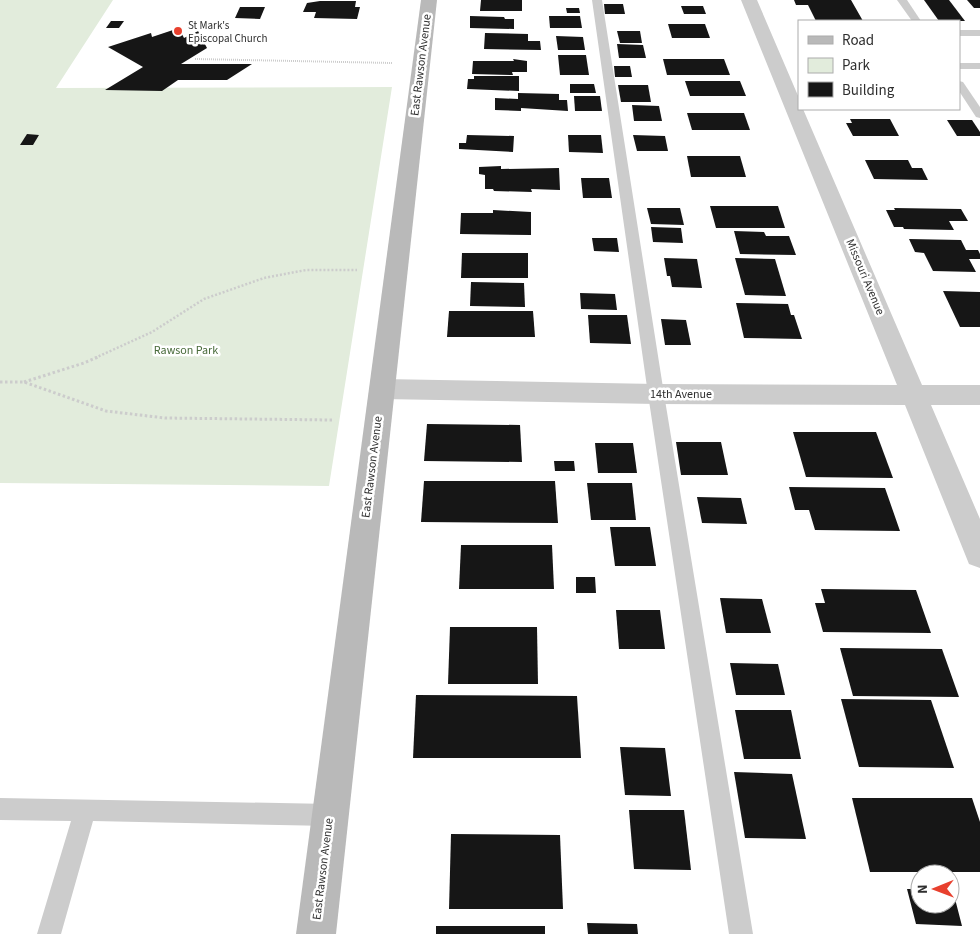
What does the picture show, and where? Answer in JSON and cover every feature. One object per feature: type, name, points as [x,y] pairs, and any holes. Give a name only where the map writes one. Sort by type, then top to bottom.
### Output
[{"type":"main road","name":"East Rawson Avenue","points":[[316,934],[429,0]]},
{"type":"street","name":"Missouri Avenue","points":[[749,0],[980,554]]},
{"type":"street","name":"14th Avenue","points":[[382,389],[656,394],[980,395]]},
{"type":"lane","points":[[597,0],[656,394],[741,934]]},
{"type":"lane","points":[[902,0],[916,20]]},
{"type":"lane","points":[[960,33],[980,33]]},
{"type":"lane","points":[[960,66],[980,66]]},
{"type":"lane","points":[[960,85],[980,115]]},
{"type":"lane","points":[[0,809],[330,815]]},
{"type":"lane","points":[[49,934],[85,810]]},
{"type":"path","points":[[194,60],[392,64]]},
{"type":"path","points":[[0,382],[24,382],[84,364],[152,332],[204,299],[264,278],[306,270],[357,270]]},
{"type":"path","points":[[24,382],[106,411],[165,418],[332,420]]},
{"type":"green space","name":"Rawson Park","points":[[0,0],[113,0],[56,88],[392,87],[329,486],[0,483]]},
{"type":"building","points":[[481,0],[522,0],[522,11],[480,11]]},
{"type":"building","points":[[794,0],[851,0],[862,20],[816,20],[808,5],[796,5]]},
{"type":"building","points":[[924,0],[949,0],[965,21],[960,20],[938,20]]},
{"type":"building","points":[[967,0],[980,0],[980,8],[974,8]]},
{"type":"building","points":[[356,1],[355,7],[360,7],[357,19],[314,18],[316,12],[303,12],[307,3]]},
{"type":"building","points":[[604,4],[623,4],[625,14],[605,14]]},
{"type":"building","points":[[681,6],[703,6],[706,14],[684,14]]},
{"type":"building","points":[[240,7],[265,7],[260,19],[235,18]]},
{"type":"building","points":[[566,8],[579,8],[580,13],[567,13]]},
{"type":"building","points":[[470,16],[514,19],[514,29],[470,28]]},
{"type":"building","points":[[549,16],[580,16],[582,28],[550,28]]},
{"type":"building","points":[[111,21],[124,21],[119,28],[106,28]]},
{"type":"building","points":[[668,24],[705,24],[710,38],[672,38]]},
{"type":"building","points":[[179,28],[184,38],[198,31],[207,48],[181,64],[252,64],[227,80],[178,80],[162,91],[105,90],[143,67],[108,47],[151,33],[152,37]]},
{"type":"building","points":[[617,31],[640,31],[642,43],[620,43]]},
{"type":"building","points":[[485,33],[528,34],[528,41],[540,41],[541,50],[484,49]]},
{"type":"building","points":[[556,36],[583,37],[585,50],[558,50]]},
{"type":"building","points":[[617,44],[643,45],[646,58],[619,58]]},
{"type":"building","points":[[558,55],[586,55],[589,75],[560,75]]},
{"type":"building","points":[[513,59],[527,61],[527,72],[512,72],[513,75],[472,74],[473,61],[514,61]]},
{"type":"building","points":[[663,59],[724,59],[730,75],[667,75]]},
{"type":"building","points":[[614,66],[630,66],[632,77],[615,77]]},
{"type":"building","points":[[474,76],[519,76],[519,91],[467,89],[468,79],[474,79]]},
{"type":"building","points":[[685,81],[740,81],[746,96],[690,96]]},
{"type":"building","points":[[570,84],[594,84],[596,93],[570,93]]},
{"type":"building","points":[[618,85],[648,85],[651,102],[621,102]]},
{"type":"building","points":[[518,93],[559,94],[559,100],[567,100],[568,111],[521,108],[521,111],[495,110],[495,98],[518,99]]},
{"type":"building","points":[[574,96],[600,96],[602,111],[575,111]]},
{"type":"building","points":[[632,105],[659,106],[662,121],[634,121]]},
{"type":"building","points":[[687,113],[744,113],[750,130],[692,130]]},
{"type":"building","points":[[850,119],[890,119],[899,136],[853,136],[846,123],[852,123]]},
{"type":"building","points":[[947,120],[972,120],[980,132],[980,136],[957,136]]},
{"type":"building","points":[[27,134],[39,135],[33,145],[20,145]]},
{"type":"building","points":[[467,135],[514,136],[513,152],[459,149],[459,143],[466,143]]},
{"type":"building","points":[[568,135],[601,135],[603,153],[569,152]]},
{"type":"building","points":[[633,135],[665,136],[668,151],[637,151]]},
{"type":"building","points":[[687,156],[740,156],[746,177],[691,177]]},
{"type":"building","points":[[865,160],[908,160],[912,168],[922,168],[928,180],[874,179]]},
{"type":"building","points":[[501,166],[501,169],[559,168],[560,190],[531,189],[532,192],[485,189],[485,175],[479,174],[479,167]]},
{"type":"building","points":[[581,178],[609,178],[612,198],[583,198]]},
{"type":"building","points":[[710,206],[778,206],[785,228],[716,228]]},
{"type":"building","points":[[647,208],[680,208],[684,225],[651,224]]},
{"type":"building","points":[[894,208],[961,209],[968,221],[949,221],[954,230],[904,229],[903,227],[894,227],[886,210],[895,210]]},
{"type":"building","points":[[493,210],[531,212],[531,235],[460,234],[461,213],[493,213]]},
{"type":"building","points":[[651,227],[681,228],[683,243],[653,242]]},
{"type":"building","points":[[734,231],[764,232],[766,236],[789,236],[796,255],[740,254]]},
{"type":"building","points":[[592,238],[617,238],[619,252],[594,251]]},
{"type":"building","points":[[909,239],[961,240],[966,250],[978,250],[980,254],[980,259],[969,259],[976,272],[933,271],[924,253],[915,252]]},
{"type":"building","points":[[462,253],[528,253],[528,278],[461,278]]},
{"type":"building","points":[[664,258],[697,259],[702,288],[672,287],[670,276],[667,276]]},
{"type":"building","points":[[735,258],[775,259],[786,296],[745,295]]},
{"type":"building","points":[[471,282],[524,283],[525,307],[470,306]]},
{"type":"building","points":[[943,291],[980,292],[980,327],[960,327]]},
{"type":"building","points":[[580,293],[615,294],[617,310],[581,309]]},
{"type":"building","points":[[736,303],[788,304],[802,339],[744,338]]},
{"type":"building","points":[[449,311],[533,311],[535,337],[447,337]]},
{"type":"building","points":[[588,315],[627,315],[631,344],[590,343]]},
{"type":"building","points":[[661,319],[686,320],[691,345],[665,345]]},
{"type":"building","points":[[427,424],[520,425],[522,462],[424,461]]},
{"type":"building","points":[[793,432],[876,432],[893,478],[806,477]]},
{"type":"building","points":[[676,442],[721,442],[728,475],[681,475]]},
{"type":"building","points":[[595,443],[633,443],[637,473],[598,473]]},
{"type":"building","points":[[554,461],[574,461],[575,471],[555,471]]},
{"type":"building","points":[[424,481],[555,481],[558,523],[421,522]]},
{"type":"building","points":[[587,483],[632,483],[636,520],[591,520]]},
{"type":"building","points":[[789,487],[885,488],[900,531],[815,530],[809,510],[795,510]]},
{"type":"building","points":[[697,497],[741,498],[747,524],[702,523]]},
{"type":"building","points":[[610,527],[650,527],[656,566],[615,566]]},
{"type":"building","points":[[461,545],[552,545],[554,589],[459,589]]},
{"type":"building","points":[[576,577],[595,577],[596,593],[576,593]]},
{"type":"building","points":[[821,589],[916,590],[931,633],[823,632],[815,603],[825,603]]},
{"type":"building","points":[[720,598],[762,599],[771,633],[726,633]]},
{"type":"building","points":[[616,610],[660,610],[665,649],[619,649]]},
{"type":"building","points":[[450,627],[537,627],[538,684],[448,684]]},
{"type":"building","points":[[840,648],[942,649],[959,697],[853,696]]},
{"type":"building","points":[[730,663],[778,664],[785,695],[736,695]]},
{"type":"building","points":[[416,695],[577,696],[581,758],[413,758]]},
{"type":"building","points":[[841,699],[931,700],[954,768],[859,767]]},
{"type":"building","points":[[735,710],[791,710],[801,759],[744,759]]},
{"type":"building","points":[[620,747],[665,748],[671,796],[625,795]]},
{"type":"building","points":[[734,772],[792,774],[806,839],[745,838]]},
{"type":"building","points":[[852,798],[972,798],[980,822],[980,872],[960,872],[960,864],[910,864],[910,872],[870,872]]},
{"type":"building","points":[[629,810],[684,810],[691,870],[634,869]]},
{"type":"building","points":[[451,834],[560,835],[563,909],[449,909]]},
{"type":"building","points":[[907,889],[910,889],[910,901]]},
{"type":"building","points":[[913,914],[959,914],[962,926],[916,924]]},
{"type":"building","points":[[587,923],[637,924],[638,934],[588,934]]},
{"type":"building","points":[[436,926],[545,926],[545,934],[436,934]]},
{"type":"place","name":"St Mark's Episcopal Church","points":[[178,31]]}]
